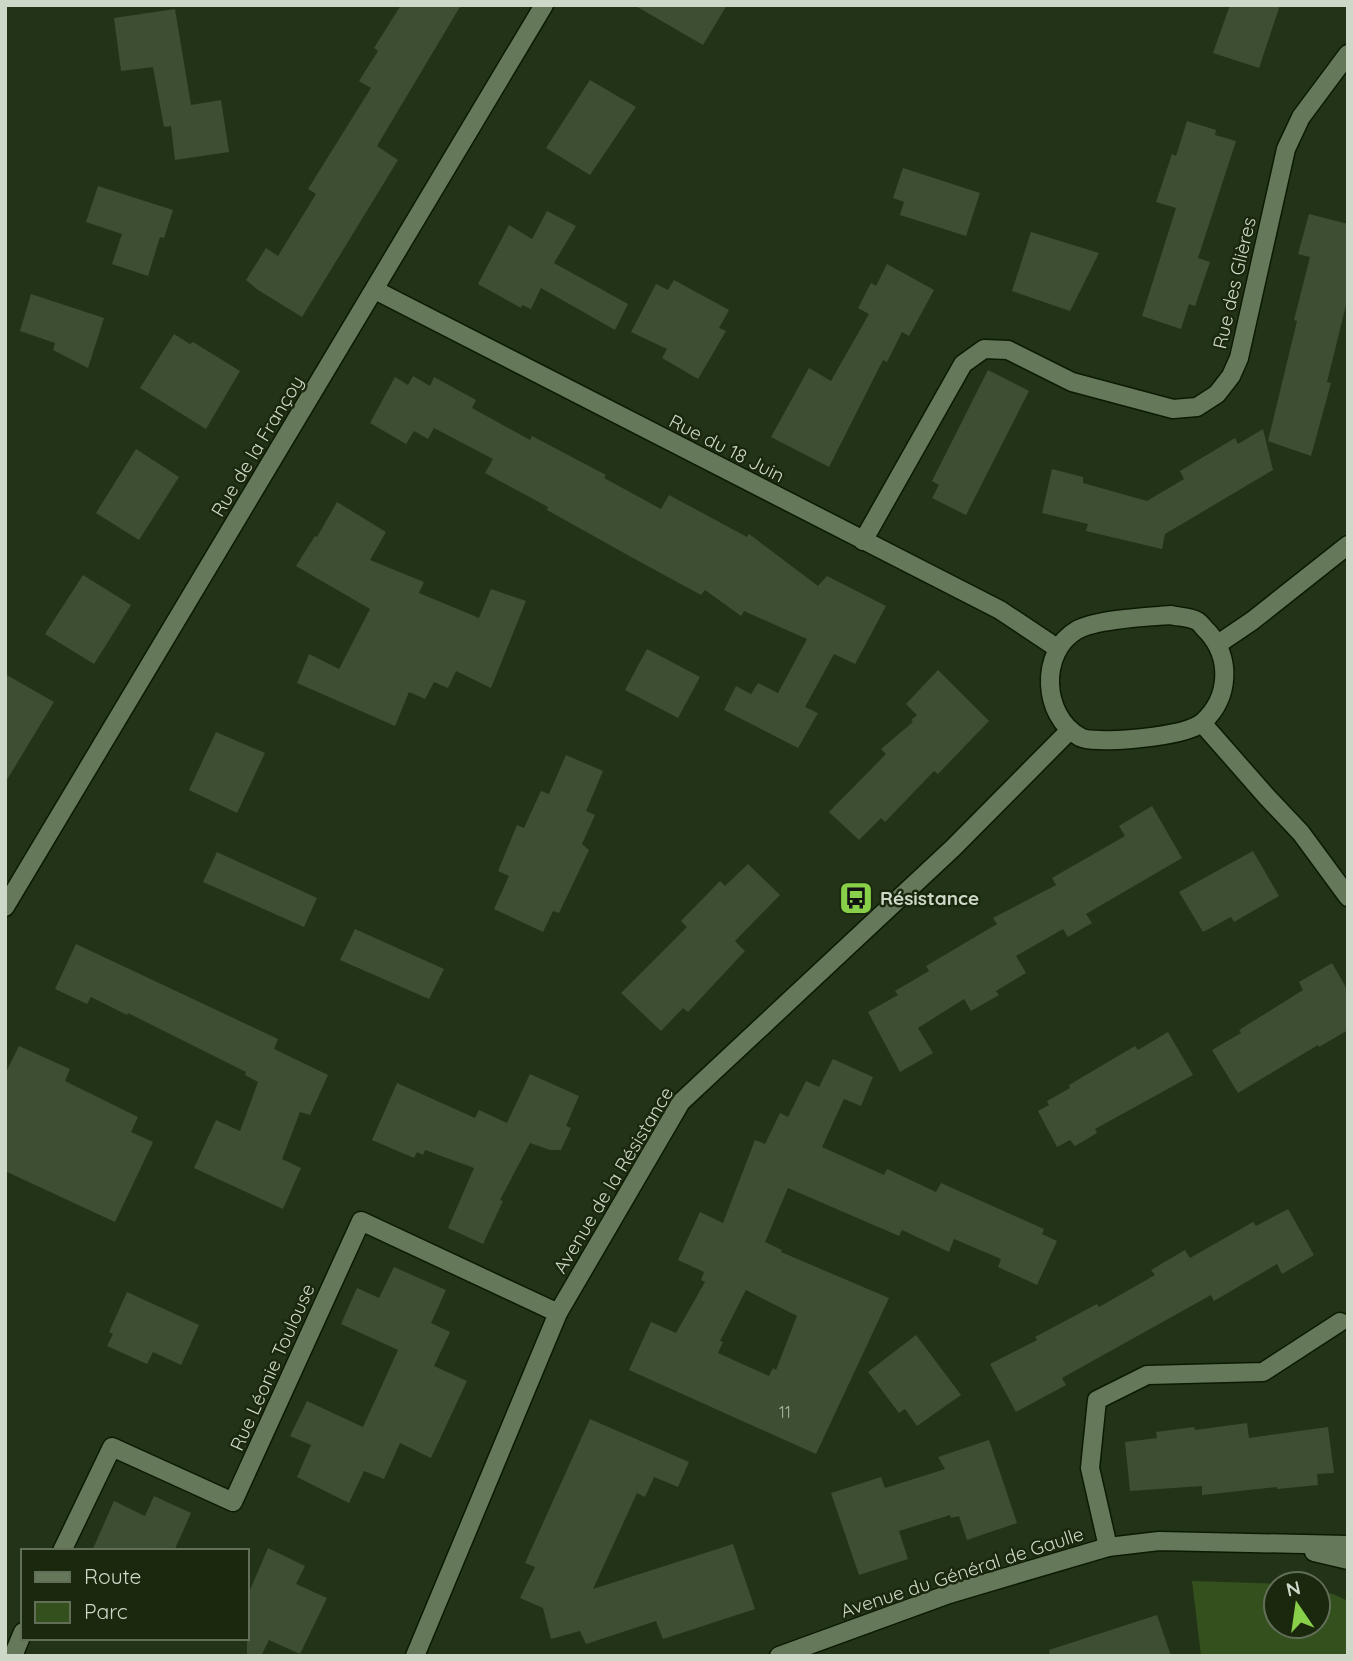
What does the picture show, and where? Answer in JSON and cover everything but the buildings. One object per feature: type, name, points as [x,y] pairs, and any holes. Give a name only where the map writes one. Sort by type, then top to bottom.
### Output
[{"type":"street","name":"Rue de la Françoy","points":[[5,907],[544,5]]},
{"type":"street","name":"Rue des Glières","points":[[863,541],[963,364],[984,349],[1008,351],[1072,382],[1173,409],[1197,407],[1217,394],[1231,376],[1239,358],[1286,149],[1301,117],[1348,54]]},
{"type":"street","name":"Rue du 18 Juin","points":[[375,290],[1000,610],[1057,648]]},
{"type":"street","points":[[1218,644],[1252,621],[1348,545]]},
{"type":"street","points":[[1171,615],[1197,621],[1218,644],[1226,666],[1220,700],[1202,723],[1176,733],[1114,741],[1082,739],[1070,730],[1053,708],[1050,671],[1057,648],[1077,630],[1095,624],[1171,615]]},
{"type":"street","points":[[1202,723],[1301,833],[1348,897]]},
{"type":"street","name":"Avenue de la Résistance","points":[[415,1656],[558,1313],[681,1102],[953,848],[1070,730]]},
{"type":"street","name":"Rue Léonie Toulouse","points":[[63,1549],[112,1447],[233,1502],[361,1221],[558,1313]]},
{"type":"street","points":[[1108,1547],[1090,1468],[1097,1400],[1147,1376],[1263,1372],[1340,1322]]},
{"type":"street","name":"Avenue du Général de Gaulle","points":[[779,1656],[949,1594],[1108,1547],[1159,1541],[1348,1545]]},
{"type":"street","name":"Avenue du Général de Gaulle","points":[[1287,1545],[1348,1560]]},
{"type":"street","points":[[13,1656],[21,1637]]},
{"type":"green space","points":[[1192,1581],[1262,1583],[1262,1640],[1332,1640],[1332,1594],[1348,1601],[1348,1656],[1201,1656]]},
{"type":"place","name":"Résistance","points":[[856,898]]}]
